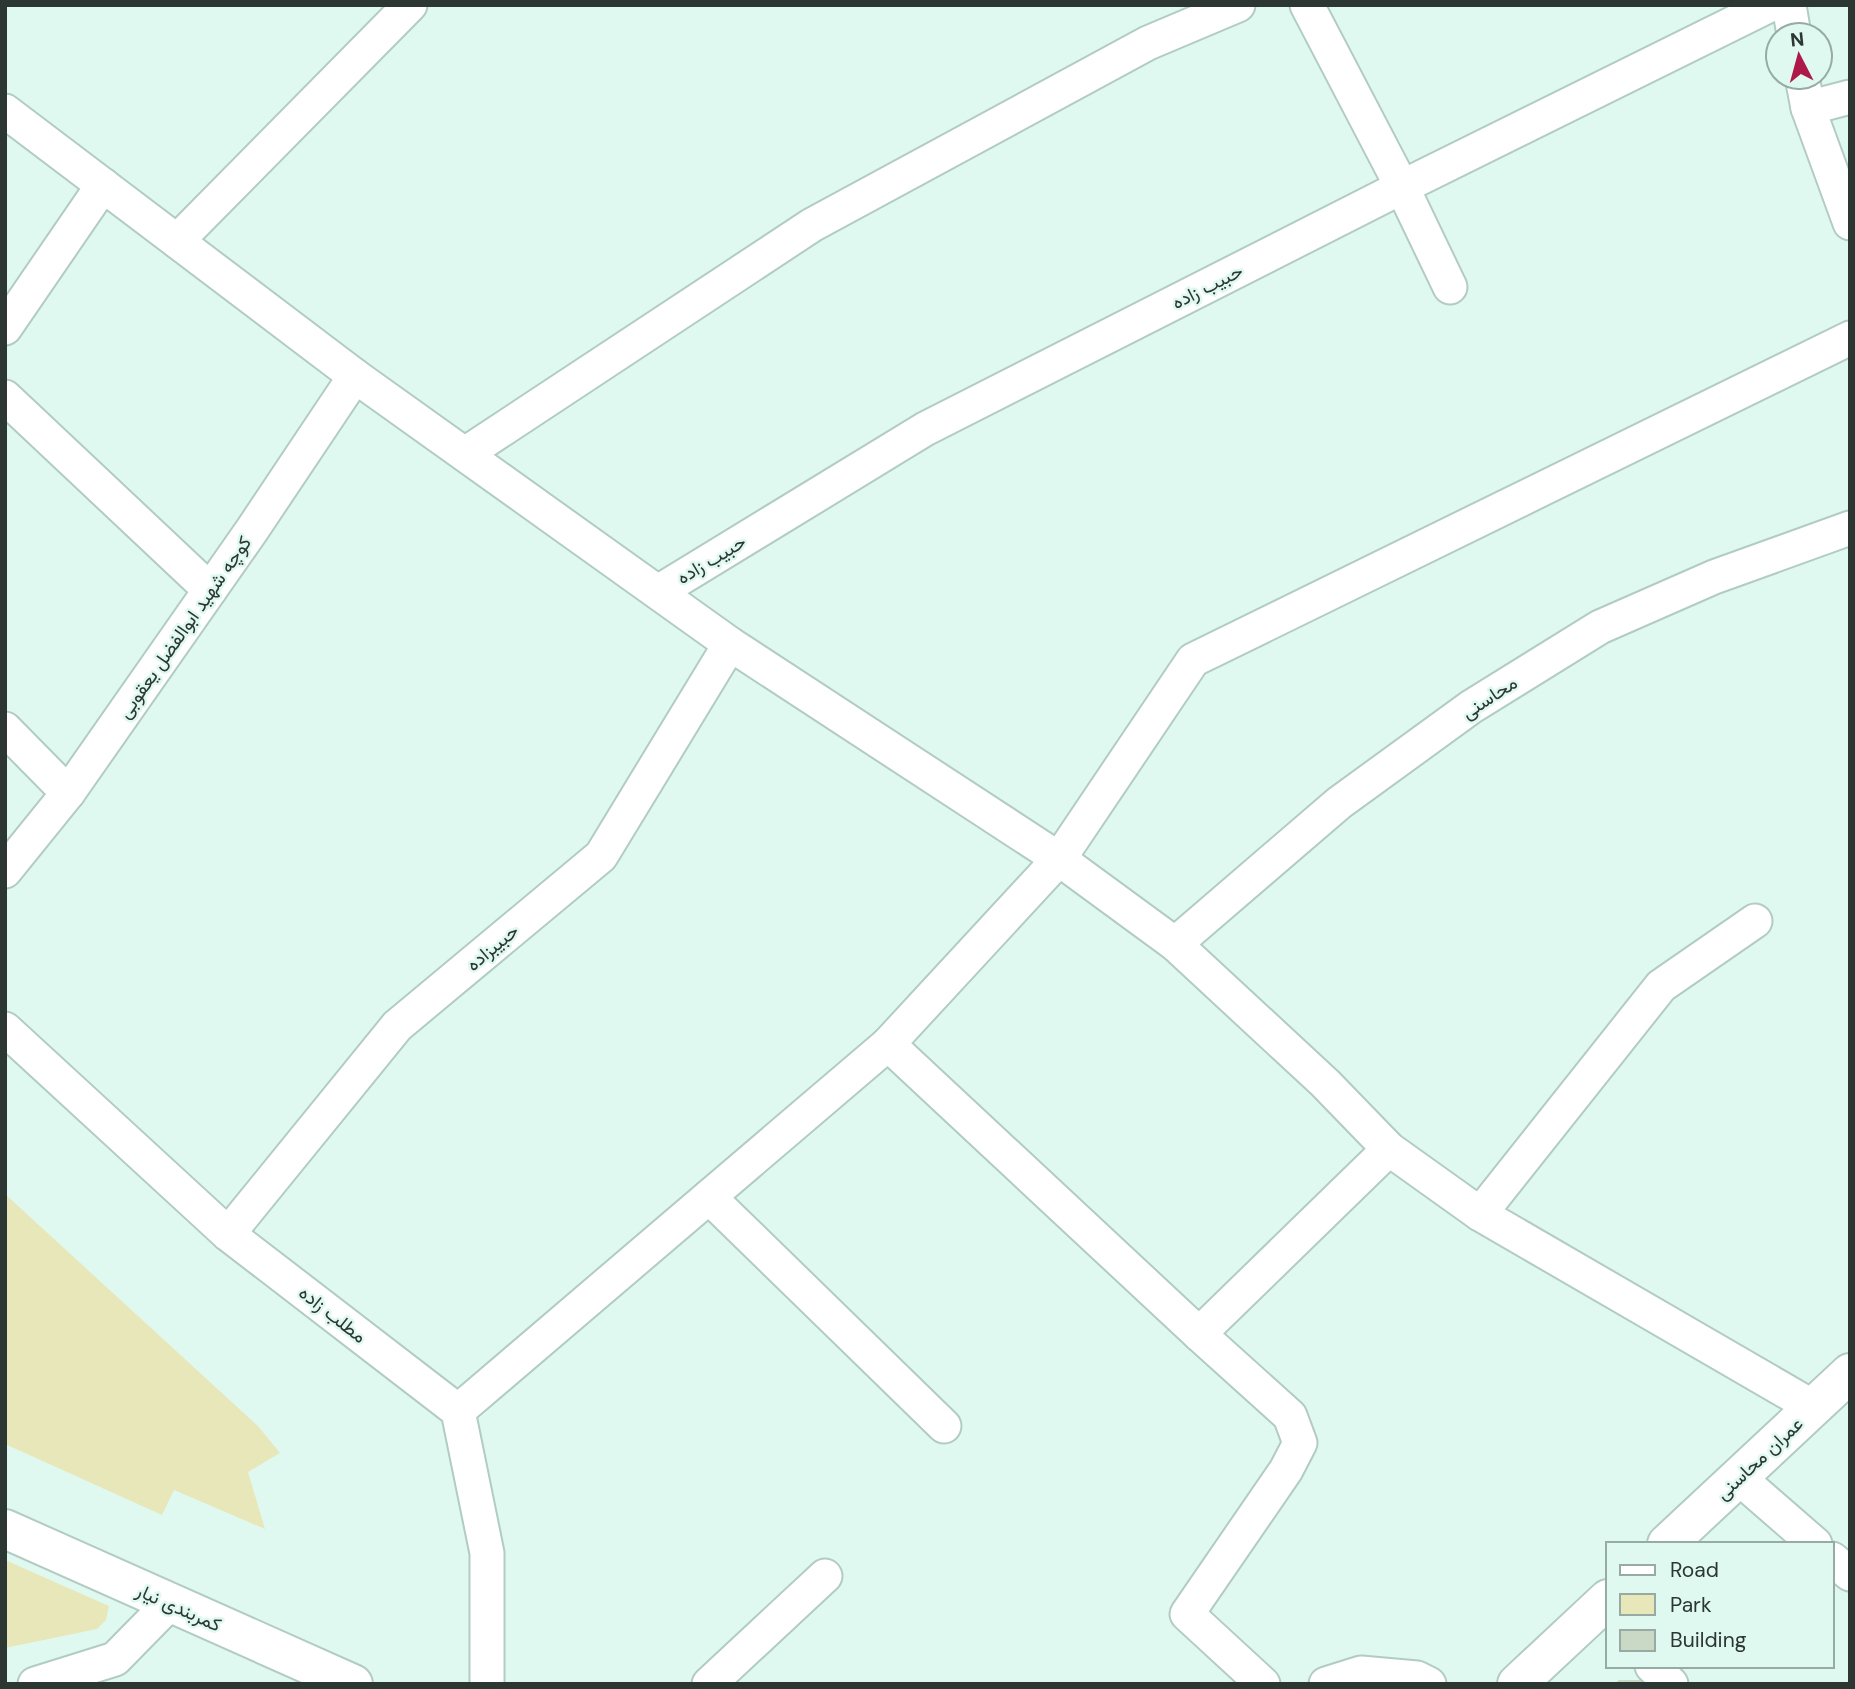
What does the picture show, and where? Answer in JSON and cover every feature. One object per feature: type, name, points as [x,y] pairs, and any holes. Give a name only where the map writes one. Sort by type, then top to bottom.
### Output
[{"type":"main road","name":"عمران محاسنی","points":[[1669,1542],[1850,1373]]},
{"type":"main road","name":"کمربندی نیار","points":[[5,1529],[354,1684]]},
{"type":"main road","points":[[1517,1684],[1604,1612]]},
{"type":"street","points":[[177,241],[410,5]]},
{"type":"street","points":[[465,454],[812,225],[1148,43],[1238,5]]},
{"type":"street","points":[[1307,5],[1402,187],[1450,287]]},
{"type":"street","name":"حبیب زاده","points":[[657,592],[925,429],[1402,187],[1770,5]]},
{"type":"street","points":[[1850,96],[1805,93],[1850,223]]},
{"type":"street","points":[[5,111],[355,376],[730,644],[1059,859],[1175,944],[1325,1083],[1390,1150],[1480,1214],[1813,1407]]},
{"type":"street","points":[[5,328],[103,185]]},
{"type":"street","points":[[487,1684],[487,1553],[458,1410],[888,1044],[1059,859],[1193,660],[1850,338]]},
{"type":"street","name":"کوچه شهید ابوالفضل یعقوبی","points":[[5,872],[68,793],[355,376]]},
{"type":"street","points":[[5,397],[210,590]]},
{"type":"street","name":"محاسنی","points":[[1175,944],[1339,803],[1471,707],[1600,626],[1714,577],[1850,527]]},
{"type":"street","name":"حبیبزاده","points":[[228,1234],[397,1026],[601,856],[730,644]]},
{"type":"street","points":[[5,729],[68,793]]},
{"type":"street","points":[[1480,1214],[1661,986],[1755,921]]},
{"type":"street","name":"مطلب زاده","points":[[5,1029],[228,1234],[458,1410]]},
{"type":"street","points":[[888,1044],[1290,1416],[1300,1443],[1286,1470],[1187,1614],[1263,1684]]},
{"type":"street","points":[[1199,1334],[1390,1150]]},
{"type":"street","points":[[709,1197],[944,1426]]},
{"type":"street","points":[[1738,1477],[1813,1542]]},
{"type":"street","points":[[1834,1561],[1850,1574]]},
{"type":"street","points":[[709,1684],[825,1576]]},
{"type":"street","points":[[35,1684],[115,1659],[170,1603]]},
{"type":"street","points":[[1654,1668],[1671,1684]]},
{"type":"street","points":[[1326,1684],[1361,1673],[1418,1678],[1429,1684]]},
{"type":"green space","points":[[5,1194],[258,1426],[280,1453],[248,1472],[265,1529],[174,1490],[162,1515],[5,1444]]},
{"type":"green space","points":[[5,1560],[109,1606],[106,1620],[97,1629],[5,1648]]},
{"type":"building","points":[[1619,1680],[1640,1680],[1643,1684],[1614,1684]]}]
